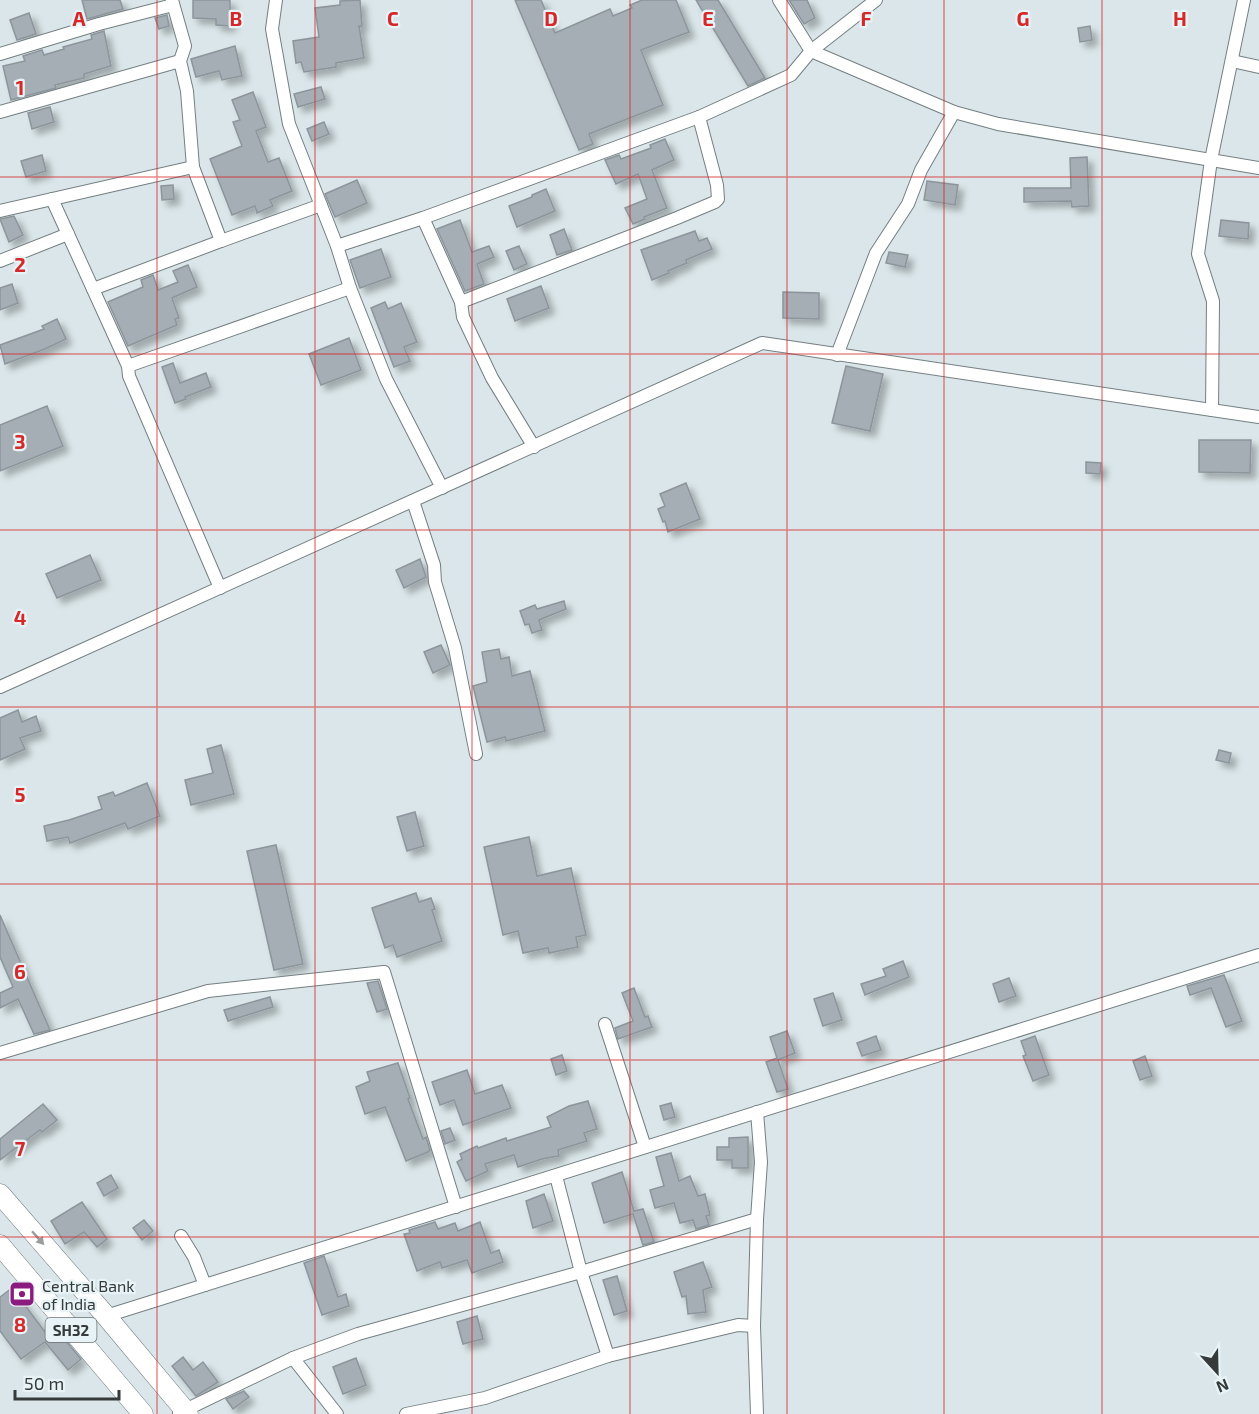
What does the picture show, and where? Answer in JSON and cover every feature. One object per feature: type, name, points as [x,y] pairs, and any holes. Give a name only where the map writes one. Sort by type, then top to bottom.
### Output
[{"type":"main road","name":"SH32","points":[[0,1194],[106,1316],[183,1412]]},
{"type":"main road","name":"SH32","points":[[0,1245],[143,1414]]},
{"type":"street","points":[[276,0],[272,29],[289,124],[386,379],[442,488]]},
{"type":"street","points":[[779,0],[811,51],[954,112],[998,124],[1259,168]]},
{"type":"street","points":[[337,246],[423,218],[699,117],[791,75],[811,51],[876,0]]},
{"type":"street","points":[[1212,410],[1213,301],[1198,254],[1211,160],[1244,0]]},
{"type":"street","points":[[0,54],[173,3],[185,46],[180,61],[187,91],[193,167],[221,241]]},
{"type":"street","points":[[0,112],[180,61]]},
{"type":"street","points":[[1232,61],[1259,67]]},
{"type":"street","points":[[837,355],[876,252],[908,204],[921,170],[954,112]]},
{"type":"street","points":[[461,302],[715,202],[718,199],[717,185],[699,117]]},
{"type":"street","points":[[0,211],[193,167]]},
{"type":"street","points":[[52,199],[128,366],[129,376],[220,588]]},
{"type":"street","points":[[93,289],[321,205]]},
{"type":"street","points":[[423,218],[461,302],[463,316],[492,378],[534,447]]},
{"type":"street","points":[[0,261],[68,234]]},
{"type":"street","points":[[128,366],[350,288]]},
{"type":"street","points":[[0,687],[762,344],[1259,417]]},
{"type":"street","points":[[413,501],[434,565],[435,582],[455,648],[476,754]]},
{"type":"street","points":[[106,1316],[1259,955]]},
{"type":"street","points":[[0,1053],[208,991],[384,972],[456,1207]]},
{"type":"street","points":[[605,1024],[645,1148]]},
{"type":"street","points":[[757,1112],[761,1162],[754,1326],[758,1414]]},
{"type":"street","points":[[556,1176],[608,1356]]},
{"type":"street","points":[[183,1412],[293,1358],[358,1334],[582,1272],[757,1219]]},
{"type":"street","points":[[181,1236],[194,1257],[205,1285]]},
{"type":"street","points":[[406,1414],[485,1398],[608,1356],[738,1325],[754,1326]]},
{"type":"street","points":[[293,1358],[337,1414]]},
{"type":"building","points":[[82,0],[120,0],[123,9],[87,19]]},
{"type":"building","points":[[193,0],[230,0],[230,26],[216,25],[216,19],[193,18]]},
{"type":"building","points":[[360,0],[362,26],[359,26],[364,58],[336,63],[336,67],[304,72],[301,62],[296,63],[293,41],[319,37],[315,8],[340,5],[340,1]]},
{"type":"building","points":[[515,0],[541,0],[555,33],[610,9],[613,16],[632,8],[630,5],[642,0],[676,0],[689,32],[641,50],[663,105],[589,134],[593,144],[579,150]]},
{"type":"building","points":[[696,0],[718,0],[765,78],[748,86]]},
{"type":"building","points":[[789,0],[807,0],[815,18],[804,24]]},
{"type":"building","points":[[29,13],[36,34],[17,40],[10,20]]},
{"type":"building","points":[[167,15],[169,26],[159,29],[155,18]]},
{"type":"building","points":[[1090,26],[1092,40],[1080,42],[1078,28]]},
{"type":"building","points":[[104,31],[111,66],[84,74],[84,78],[55,85],[56,88],[11,100],[3,66],[25,61],[23,56],[42,50],[44,55],[64,49],[63,47],[92,39],[91,35]]},
{"type":"building","points":[[235,46],[242,76],[222,80],[219,71],[196,77],[191,59]]},
{"type":"building","points":[[321,87],[325,99],[298,107],[294,94]]},
{"type":"building","points":[[253,92],[266,127],[256,131],[268,162],[279,158],[292,191],[270,200],[273,206],[257,213],[255,206],[232,215],[210,159],[242,146],[233,122],[240,120],[232,100]]},
{"type":"building","points":[[50,107],[54,122],[32,129],[28,113]]},
{"type":"building","points":[[324,122],[329,134],[312,141],[307,129]]},
{"type":"building","points":[[665,139],[674,160],[652,170],[667,208],[633,224],[625,208],[647,199],[638,174],[616,184],[605,160],[619,155],[621,159],[651,148],[650,145]]},
{"type":"building","points":[[42,155],[46,171],[26,177],[21,161]]},
{"type":"building","points":[[1087,157],[1089,206],[1072,207],[1071,201],[1024,202],[1024,188],[1071,188],[1070,158]]},
{"type":"building","points":[[357,180],[367,203],[335,217],[325,194]]},
{"type":"building","points":[[927,181],[958,185],[955,205],[924,200]]},
{"type":"building","points":[[173,185],[174,199],[162,200],[161,186]]},
{"type":"building","points":[[546,189],[555,211],[517,227],[509,206]]},
{"type":"building","points":[[14,216],[23,235],[9,242],[0,219]]},
{"type":"building","points":[[460,220],[472,252],[489,246],[494,257],[477,264],[484,284],[465,291],[437,229]]},
{"type":"building","points":[[1221,220],[1249,223],[1248,239],[1219,236]]},
{"type":"building","points":[[564,229],[572,250],[557,255],[550,235]]},
{"type":"building","points":[[695,231],[699,241],[707,238],[712,249],[686,260],[687,263],[652,280],[641,250]]},
{"type":"building","points":[[519,246],[527,264],[514,270],[506,251]]},
{"type":"building","points":[[381,249],[391,277],[360,288],[350,260]]},
{"type":"building","points":[[889,252],[908,255],[905,267],[886,263]]},
{"type":"building","points":[[188,265],[197,287],[172,298],[179,318],[175,319],[177,325],[128,346],[108,302],[143,287],[141,280],[153,275],[158,290],[178,282],[173,271]]},
{"type":"building","points":[[12,284],[18,303],[0,310],[0,288]]},
{"type":"building","points":[[541,286],[549,308],[515,321],[507,299]]},
{"type":"building","points":[[783,292],[819,293],[819,319],[783,318]]},
{"type":"building","points":[[385,302],[388,309],[401,303],[417,342],[404,347],[410,361],[394,367],[371,308]]},
{"type":"building","points":[[57,319],[66,339],[5,364],[0,345],[44,329],[42,326]]},
{"type":"building","points":[[349,338],[361,370],[321,385],[309,354]]},
{"type":"building","points":[[173,363],[180,383],[206,373],[211,387],[175,403],[162,367]]},
{"type":"building","points":[[846,366],[883,374],[870,431],[832,423]]},
{"type":"building","points":[[47,406],[63,446],[0,471],[0,425]]},
{"type":"building","points":[[1199,440],[1251,440],[1250,473],[1199,472]]},
{"type":"building","points":[[1086,462],[1101,463],[1100,474],[1086,473]]},
{"type":"building","points":[[686,483],[700,519],[668,532],[658,509],[665,506],[660,494]]},
{"type":"building","points":[[90,555],[101,580],[57,598],[46,574]]},
{"type":"building","points":[[420,559],[426,577],[404,588],[396,570]]},
{"type":"building","points":[[564,601],[566,609],[539,620],[542,630],[532,633],[529,624],[525,625],[520,611],[535,605],[537,609]]},
{"type":"building","points":[[441,645],[450,665],[433,673],[424,652]]},
{"type":"building","points":[[499,649],[501,659],[509,657],[512,676],[530,671],[545,731],[506,741],[505,737],[487,742],[473,686],[487,682],[482,652]]},
{"type":"building","points":[[18,710],[22,722],[36,716],[41,731],[20,738],[25,749],[0,760],[0,718]]},
{"type":"building","points":[[221,745],[234,794],[191,805],[185,780],[213,773],[207,749]]},
{"type":"building","points":[[1219,750],[1231,753],[1229,763],[1216,760]]},
{"type":"building","points":[[147,783],[160,816],[128,829],[125,823],[70,843],[68,837],[47,841],[44,826],[102,809],[98,797],[113,792],[115,796]]},
{"type":"building","points":[[415,812],[424,846],[407,851],[397,817]]},
{"type":"building","points":[[529,837],[537,876],[571,868],[586,935],[576,937],[578,947],[549,953],[548,948],[523,953],[518,931],[503,935],[484,847]]},
{"type":"building","points":[[276,845],[303,964],[274,970],[247,851]]},
{"type":"building","points":[[416,893],[419,902],[431,898],[435,909],[432,910],[442,941],[397,957],[393,945],[385,948],[372,908]]},
{"type":"building","points":[[0,915],[50,1030],[34,1034],[18,999],[0,1008],[0,993],[13,987],[0,957]]},
{"type":"building","points":[[903,961],[909,977],[865,995],[861,984],[886,976],[883,969]]},
{"type":"building","points":[[1224,975],[1242,1021],[1226,1027],[1211,988],[1190,995],[1187,986]]},
{"type":"building","points":[[1009,978],[1016,996],[999,1002],[993,984]]},
{"type":"building","points":[[378,981],[387,1009],[377,1012],[367,983]]},
{"type":"building","points":[[634,988],[645,1017],[648,1016],[652,1027],[618,1039],[615,1028],[633,1021],[622,993]]},
{"type":"building","points":[[833,993],[842,1020],[823,1026],[814,999]]},
{"type":"building","points":[[270,997],[273,1007],[228,1021],[224,1010]]},
{"type":"building","points":[[787,1031],[795,1053],[778,1060],[788,1089],[777,1092],[766,1062],[777,1058],[770,1037]]},
{"type":"building","points":[[876,1036],[881,1050],[862,1056],[857,1043]]},
{"type":"building","points":[[1035,1036],[1049,1075],[1033,1081],[1023,1056],[1026,1055],[1021,1041]]},
{"type":"building","points":[[562,1055],[567,1071],[556,1075],[551,1059]]},
{"type":"building","points":[[1145,1056],[1152,1076],[1140,1080],[1133,1061]]},
{"type":"building","points":[[398,1063],[410,1098],[408,1099],[423,1139],[426,1137],[430,1150],[406,1161],[385,1107],[365,1114],[356,1087],[370,1081],[367,1072]]},
{"type":"building","points":[[467,1070],[475,1094],[502,1085],[511,1108],[463,1125],[454,1100],[440,1105],[432,1082]]},
{"type":"building","points":[[588,1101],[597,1129],[584,1133],[587,1141],[558,1150],[559,1156],[518,1167],[514,1155],[485,1164],[488,1171],[466,1181],[457,1162],[462,1159],[460,1154],[477,1146],[478,1148],[506,1138],[507,1141],[551,1127],[547,1117],[569,1106]]},
{"type":"building","points":[[671,1103],[675,1117],[664,1120],[660,1106]]},
{"type":"building","points":[[43,1104],[57,1120],[0,1160],[0,1139]]},
{"type":"building","points":[[450,1128],[455,1140],[445,1144],[441,1131]]},
{"type":"building","points":[[748,1137],[748,1168],[732,1168],[732,1160],[717,1160],[717,1147],[729,1147],[729,1138]]},
{"type":"building","points":[[671,1153],[679,1181],[690,1176],[698,1196],[705,1194],[710,1215],[706,1216],[709,1225],[696,1229],[693,1220],[680,1223],[674,1203],[655,1208],[650,1190],[664,1186],[656,1157]]},
{"type":"building","points":[[622,1172],[634,1211],[643,1209],[654,1242],[643,1245],[633,1214],[604,1223],[592,1183]]},
{"type":"building","points":[[111,1175],[118,1188],[104,1196],[97,1183]]},
{"type":"building","points":[[544,1194],[553,1221],[533,1228],[526,1201]]},
{"type":"building","points":[[82,1202],[107,1239],[97,1247],[84,1232],[65,1244],[51,1221]]},
{"type":"building","points":[[144,1220],[153,1231],[142,1240],[133,1228]]},
{"type":"building","points":[[435,1222],[438,1229],[455,1223],[458,1231],[480,1222],[491,1253],[499,1250],[503,1262],[472,1273],[467,1260],[442,1268],[440,1262],[417,1271],[404,1234],[410,1233],[409,1230]]},
{"type":"building","points":[[324,1256],[338,1297],[346,1294],[349,1306],[322,1315],[304,1263]]},
{"type":"building","points":[[703,1262],[712,1287],[703,1290],[706,1312],[688,1314],[686,1296],[682,1297],[674,1272]]},
{"type":"building","points":[[617,1276],[627,1311],[614,1315],[603,1280]]},
{"type":"building","points":[[12,1288],[45,1332],[53,1326],[81,1359],[68,1370],[45,1342],[21,1359],[0,1331],[0,1297]]},
{"type":"building","points":[[477,1316],[483,1339],[463,1344],[457,1322]]},
{"type":"building","points":[[183,1357],[193,1370],[203,1362],[218,1382],[196,1396],[172,1366]]},
{"type":"building","points":[[356,1358],[366,1385],[343,1394],[333,1367]]},
{"type":"building","points":[[244,1391],[249,1397],[233,1409],[226,1399]]},
{"type":"place","name":"Central Bank of India","points":[[22,1294]]}]
